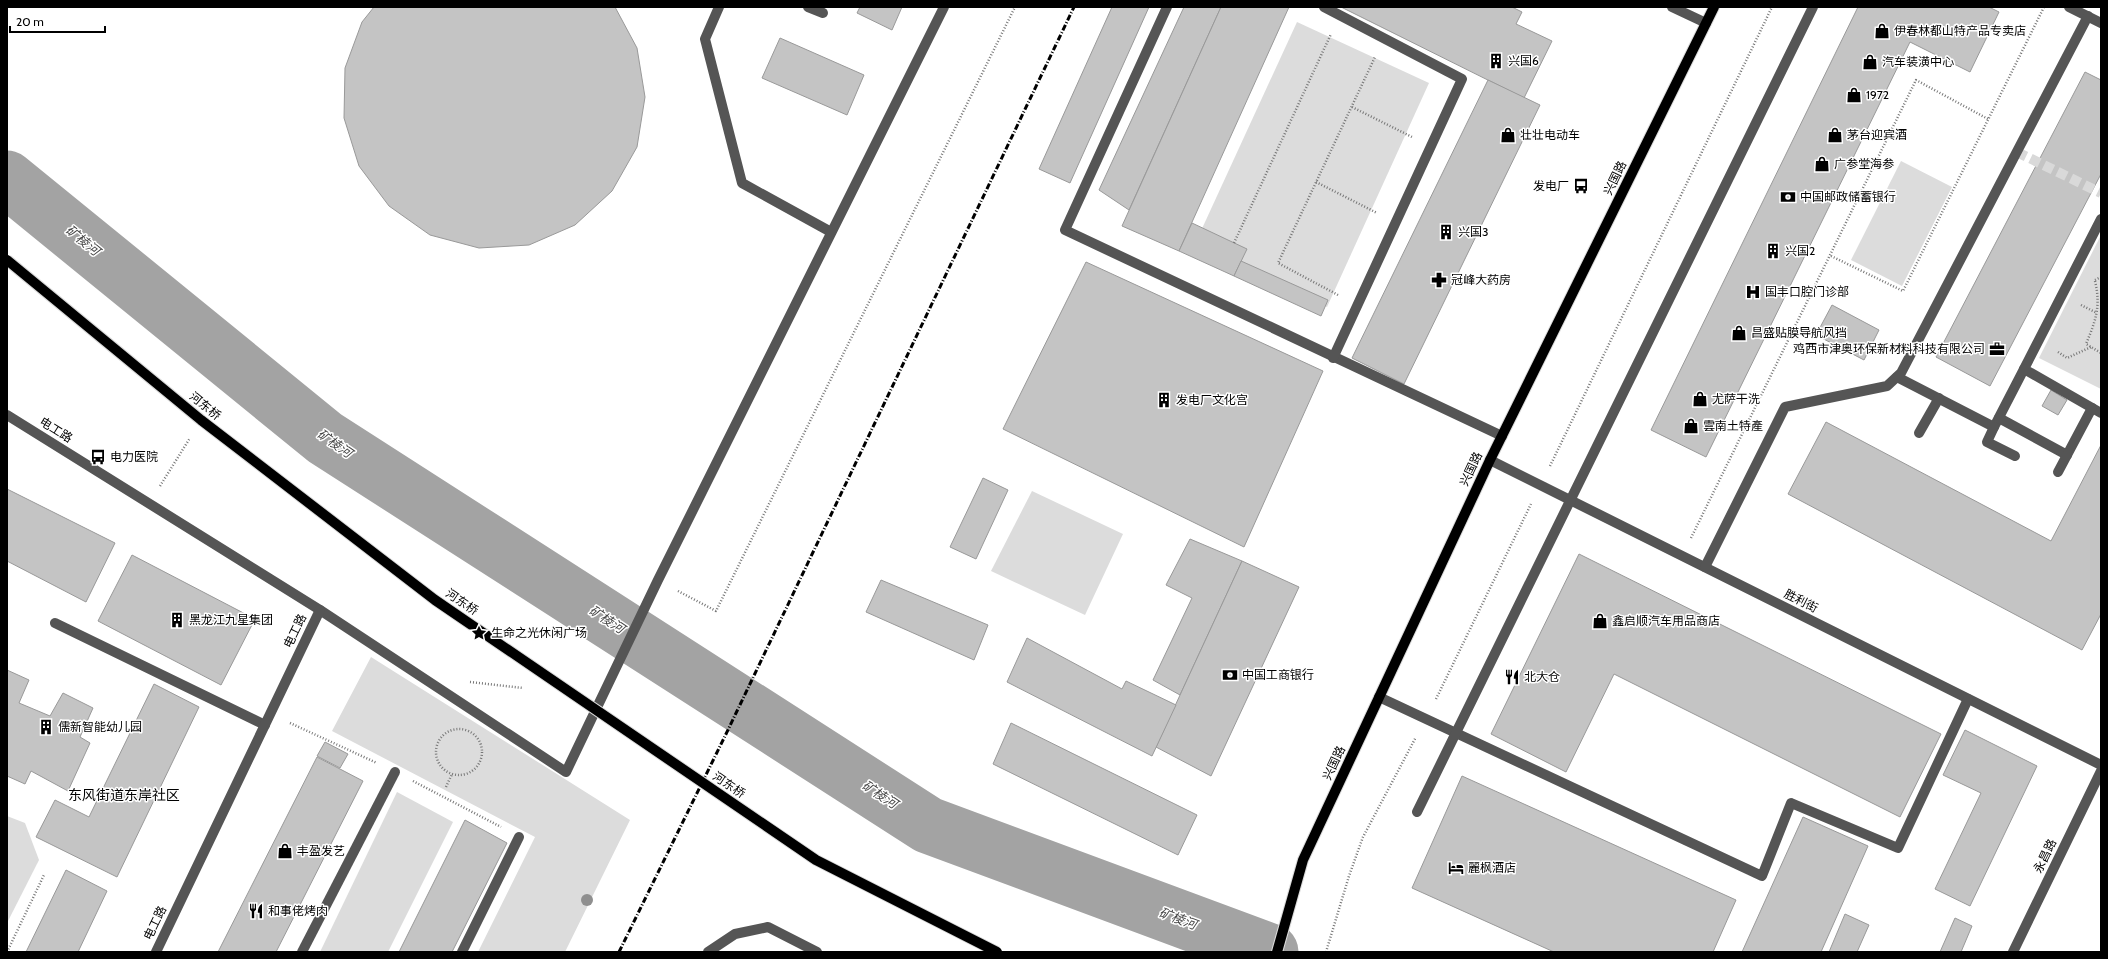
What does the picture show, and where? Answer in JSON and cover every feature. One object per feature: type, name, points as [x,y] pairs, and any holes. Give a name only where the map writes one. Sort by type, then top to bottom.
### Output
[{"type":"main road","name":"兴国路","points":[[1277,952],[1303,860],[1490,460],[1714,7]]},
{"type":"main road","name":"河东桥","points":[[7,260],[201,420],[435,600],[816,860],[997,952]]},
{"type":"street","points":[[718,7],[705,39],[742,183],[831,232]]},
{"type":"street","points":[[808,7],[823,13]]},
{"type":"street","points":[[320,610],[566,772],[667,561],[944,7]]},
{"type":"street","points":[[1167,7],[1065,230],[1333,358],[1502,436]]},
{"type":"street","points":[[1324,7],[1462,79],[1333,358]]},
{"type":"street","points":[[1672,7],[1706,23]]},
{"type":"street","points":[[1417,812],[1813,7]]},
{"type":"street","points":[[2069,7],[2101,23]]},
{"type":"street","points":[[1705,567],[1785,407],[1886,386],[1897,376],[1912,354],[2088,16]]},
{"type":"street","points":[[2016,456],[1986,442],[2101,219]]},
{"type":"street","points":[[2024,369],[2097,410],[2067,455],[2058,472]]},
{"type":"street","points":[[1897,376],[1994,427]]},
{"type":"street","points":[[1919,433],[1939,398]]},
{"type":"street","name":"电工路","points":[[7,415],[320,610],[156,952]]},
{"type":"street","points":[[1999,418],[2067,455]]},
{"type":"street","name":"胜利街","points":[[1490,460],[2101,765]]},
{"type":"street","points":[[55,623],[265,725]]},
{"type":"street","points":[[1379,697],[1762,876],[1791,803],[1898,848],[1968,699]]},
{"type":"street","name":"永昌路","points":[[2013,952],[2101,771]]},
{"type":"street","points":[[302,952],[395,772]]},
{"type":"street","points":[[462,952],[520,837]]},
{"type":"street","points":[[708,952],[735,934],[768,928],[817,952]]},
{"type":"path","points":[[658,580],[716,611],[1015,7]]},
{"type":"path","points":[[1326,952],[1349,876],[1363,837],[1426,718],[1772,7]]},
{"type":"path","points":[[1831,256],[1903,291],[2044,7]]},
{"type":"path","points":[[1234,243],[1340,15]]},
{"type":"path","points":[[1357,305],[1278,264],[1384,38]]},
{"type":"path","points":[[1682,556],[1831,256],[1916,80],[1988,119]]},
{"type":"path","points":[[1352,107],[1431,146]]},
{"type":"path","points":[[1316,182],[1396,223]]},
{"type":"path","points":[[2075,270],[2094,280],[2099,298],[2096,319],[2086,344],[2101,353]]},
{"type":"path","points":[[2094,280],[2101,277]]},
{"type":"path","points":[[160,487],[201,420]]},
{"type":"path","points":[[468,682],[524,688]]},
{"type":"path","points":[[455,729],[470,732],[480,742],[482,750],[479,765],[467,774],[452,774],[440,765],[437,758],[438,743],[442,737],[455,729]]},
{"type":"path","points":[[446,786],[452,774]]},
{"type":"path","points":[[7,952],[44,875]]},
{"type":"shaded area","points":[[1297,22],[1429,83],[1327,307],[1194,246]]},
{"type":"shaded area","points":[[1901,161],[1952,187],[1902,286],[1851,260]]},
{"type":"shaded area","points":[[2101,235],[2101,389],[2039,358]]},
{"type":"shaded area","points":[[1032,491],[1123,534],[1085,615],[991,571]]},
{"type":"shaded area","points":[[371,657],[630,820],[565,952],[478,952],[535,837],[332,731]]},
{"type":"shaded area","points":[[397,792],[453,822],[388,952],[320,952]]},
{"type":"shaded area","points":[[7,816],[25,823],[39,860],[7,923]]},
{"type":"building","points":[[374,7],[615,7],[637,48],[645,97],[637,147],[612,191],[575,225],[529,245],[479,248],[430,235],[389,206],[359,166],[344,118],[345,68],[362,22]]},
{"type":"building","points":[[860,7],[902,7],[892,30],[857,13]]},
{"type":"building","points":[[1112,7],[1149,7],[1070,183],[1039,169]]},
{"type":"building","points":[[1184,7],[1221,7],[1129,210],[1099,190]]},
{"type":"building","points":[[1221,7],[1289,7],[1179,251],[1122,226]]},
{"type":"building","name":"兴国6","points":[[1341,7],[1512,7],[1522,12],[1516,24],[1552,41],[1524,98]]},
{"type":"building","name":"兴国2","points":[[1858,7],[1989,7],[1999,12],[1970,72],[1910,42],[1706,457],[1651,430]]},
{"type":"building","points":[[780,38],[864,75],[847,115],[762,78]]},
{"type":"building","points":[[2085,72],[2101,80],[2101,174],[1990,386],[1936,357]]},
{"type":"building","name":"兴国3","points":[[1488,80],[1540,105],[1404,384],[1352,358]]},
{"type":"building","points":[[1192,223],[1247,249],[1234,276],[1179,251]]},
{"type":"building","points":[[1241,261],[1328,300],[1321,316],[1234,276]]},
{"type":"building","name":"发电厂文化宫","points":[[1086,262],[1323,371],[1244,547],[1003,429]]},
{"type":"building","points":[[1832,305],[1879,330],[1864,360],[1816,335]]},
{"type":"building","points":[[2051,390],[2067,400],[2058,415],[2042,406]]},
{"type":"building","points":[[1826,422],[2051,541],[2101,445],[2101,614],[2082,650],[1788,494]]},
{"type":"building","points":[[983,478],[1008,490],[976,559],[950,547]]},
{"type":"building","points":[[7,489],[115,543],[86,602],[7,561]]},
{"type":"building","points":[[1190,539],[1242,561],[1180,695],[1153,680],[1192,598],[1166,585]]},
{"type":"building","points":[[1579,554],[1941,734],[1900,817],[1614,674],[1566,772],[1491,734]]},
{"type":"building","name":"黑龙江九星集团","points":[[132,555],[255,619],[221,685],[98,621]]},
{"type":"building","points":[[1242,561],[1299,587],[1211,776],[1156,747]]},
{"type":"building","points":[[881,580],[988,625],[974,660],[866,612]]},
{"type":"building","points":[[1027,638],[1122,689],[1126,681],[1176,705],[1152,756],[1007,682]]},
{"type":"building","name":"儒新智能幼儿园","points":[[7,670],[29,680],[19,703],[50,716],[63,693],[93,708],[80,737],[90,743],[68,791],[31,771],[25,784],[7,776]]},
{"type":"building","points":[[154,684],[199,707],[117,877],[36,837],[55,800],[89,817]]},
{"type":"building","points":[[1011,723],[1197,815],[1178,855],[993,764]]},
{"type":"building","points":[[1965,730],[2037,766],[1970,906],[1935,889],[1981,793],[1943,775]]},
{"type":"building","points":[[325,742],[348,754],[340,768],[317,756]]},
{"type":"building","points":[[317,757],[363,781],[276,952],[218,952]]},
{"type":"building","points":[[1462,776],[1736,900],[1713,952],[1554,952],[1412,888]]},
{"type":"building","points":[[1803,817],[1868,846],[1821,952],[1742,952]]},
{"type":"building","points":[[465,820],[507,843],[452,952],[399,952]]},
{"type":"building","points":[[66,870],[107,891],[78,952],[26,952]]},
{"type":"building","points":[[1845,914],[1869,925],[1857,952],[1829,952]]},
{"type":"building","points":[[1955,918],[1972,926],[1961,952],[1940,952]]},
{"type":"waterway","name":"矿棱河","points":[[7,179],[325,438],[928,825],[1270,952]]},
{"type":"tunnel","points":[[2017,152],[2101,193]]},
{"type":"railway","points":[[619,952],[726,734],[1074,7]]},
{"type":"place","name":"伊春林都山特产品专卖店","points":[[1882,31]]},
{"type":"place","name":"兴国6","points":[[1496,61]]},
{"type":"place","name":"汽车装潢中心","points":[[1870,62]]},
{"type":"place","name":"1972","points":[[1854,95]]},
{"type":"place","name":"壮壮电动车","points":[[1508,135]]},
{"type":"place","name":"茅台迎宾酒","points":[[1835,135]]},
{"type":"place","name":"广参堂海参","points":[[1822,164]]},
{"type":"place","name":"发电厂","points":[[1581,186]]},
{"type":"place","name":"中国邮政储蓄银行","points":[[1788,197]]},
{"type":"place","name":"兴国3","points":[[1446,232]]},
{"type":"place","name":"兴国2","points":[[1773,251]]},
{"type":"place","name":"冠峰大药房","points":[[1439,280]]},
{"type":"place","name":"国丰口腔门诊部","points":[[1753,292]]},
{"type":"place","name":"昌盛贴膜导航风挡","points":[[1739,333]]},
{"type":"place","name":"鸡西市津奥环保新材料科技有限公司","points":[[1997,349]]},
{"type":"place","name":"尤萨干洗","points":[[1700,399]]},
{"type":"place","name":"发电厂文化宫","points":[[1164,400]]},
{"type":"place","name":"雲南土特產","points":[[1691,426]]},
{"type":"place","name":"电力医院","points":[[98,457]]},
{"type":"place","name":"黑龙江九星集团","points":[[177,620]]},
{"type":"place","name":"鑫启顺汽车用品商店","points":[[1600,621]]},
{"type":"place","name":"生命之光休闲广场","points":[[479,633]]},
{"type":"place","name":"中国工商银行","points":[[1230,675]]},
{"type":"place","name":"北大仓","points":[[1512,677]]},
{"type":"place","name":"儒新智能幼儿园","points":[[46,727]]},
{"type":"place","name":"丰盈发艺","points":[[285,851]]},
{"type":"place","name":"麗枫酒店","points":[[1456,868]]},
{"type":"place","name":"和事佬烤肉","points":[[256,911]]},
{"type":"district","name":"东风街道东岸社区","points":[[124,795]]}]
